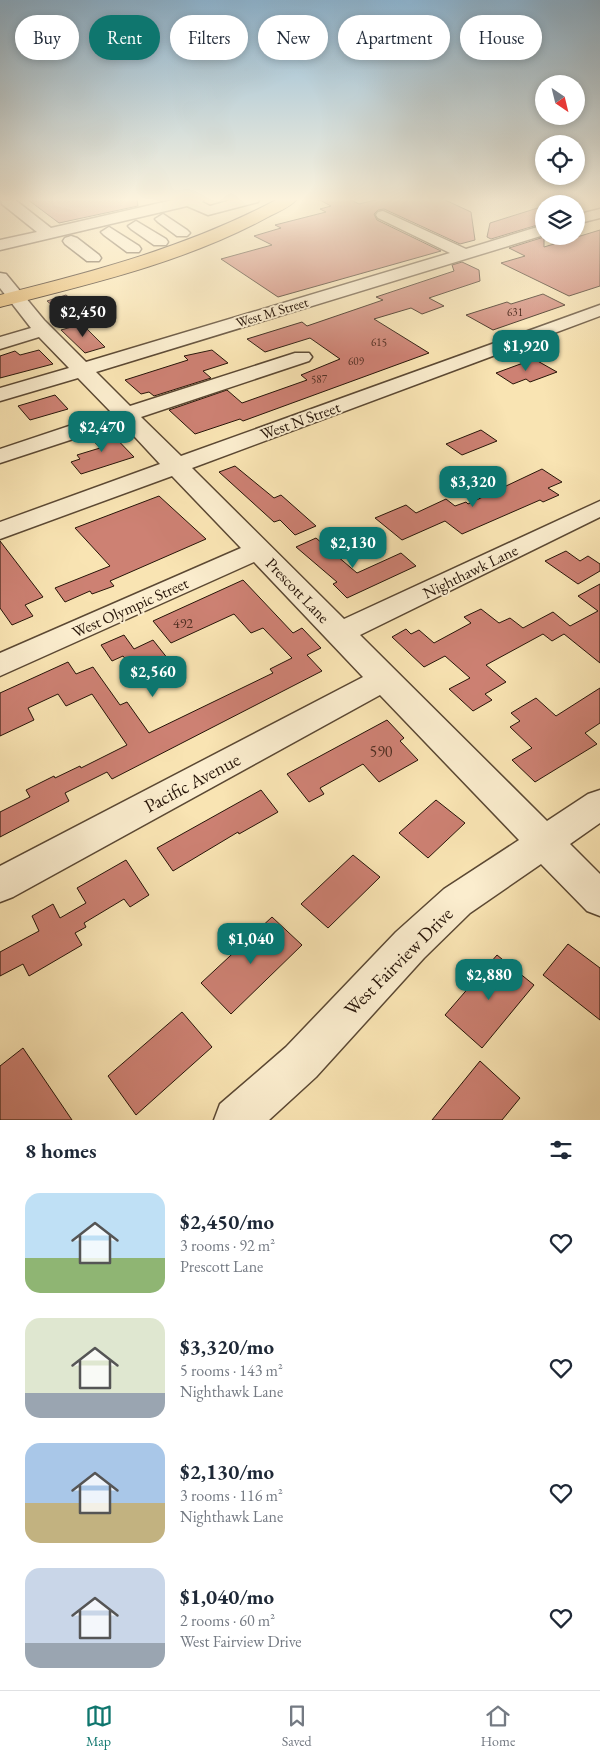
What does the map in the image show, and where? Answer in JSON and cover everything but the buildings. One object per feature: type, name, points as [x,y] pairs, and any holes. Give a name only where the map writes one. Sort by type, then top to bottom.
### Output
[{"type":"main road","points":[[6,292],[116,270],[172,251]]},
{"type":"street","points":[[83,251],[93,258]]},
{"type":"street","points":[[458,251],[464,254]]},
{"type":"street","name":"West M Street","points":[[0,395],[473,251]]},
{"type":"street","name":"Prescott Lane","points":[[6,292],[600,899]]},
{"type":"street","name":"West N Street","points":[[0,531],[600,310]]},
{"type":"street","points":[[0,343],[43,330]]},
{"type":"street","points":[[0,456],[302,356]]},
{"type":"street","name":"Nighthawk Lane","points":[[340,633],[600,508]]},
{"type":"street","name":"West Olympic Street","points":[[0,665],[259,550]]},
{"type":"street","name":"Pacific Avenue","points":[[0,885],[384,679]]},
{"type":"street","name":"West Fairview Drive","points":[[236,1120],[301,1062],[410,945],[457,901],[600,804]]}]
